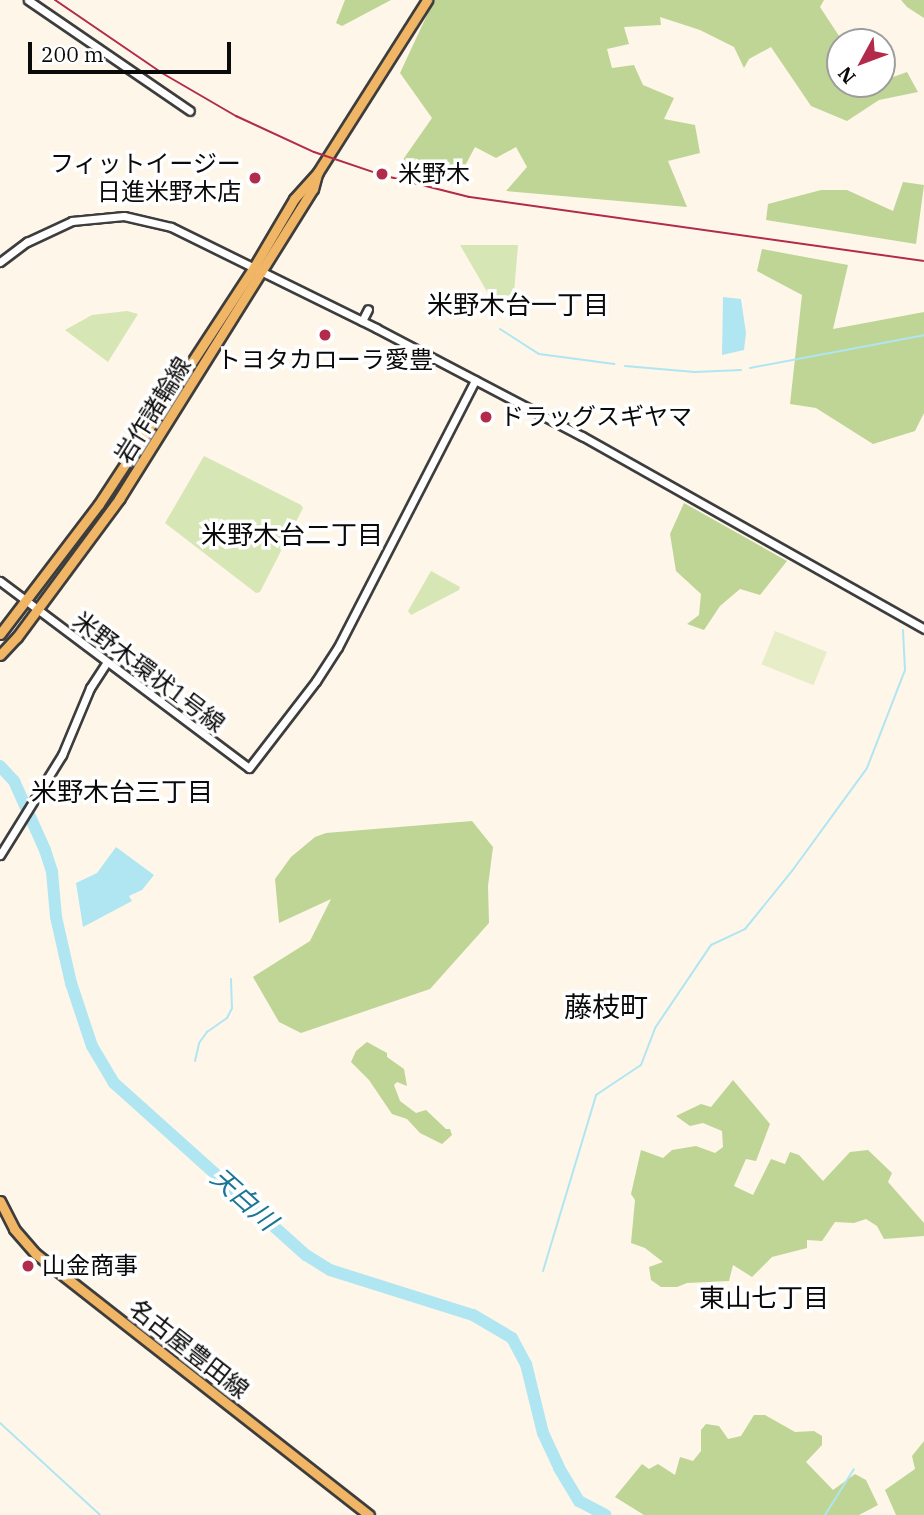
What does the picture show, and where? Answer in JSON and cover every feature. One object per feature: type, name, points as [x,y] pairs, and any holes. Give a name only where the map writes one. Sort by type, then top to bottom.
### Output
[{"type":"main road","name":"岩作諸輪線","points":[[0,634],[99,504],[313,189],[317,172],[427,0]]},
{"type":"main road","name":"岩作諸輪線","points":[[0,654],[36,611],[119,499],[258,269]]},
{"type":"main road","name":"名古屋豊田線","points":[[0,1201],[14,1229],[36,1254],[369,1515]]},
{"type":"street","points":[[28,0],[190,111]]},
{"type":"street","points":[[0,262],[27,242],[55,227],[83,219],[124,216],[171,227],[362,321],[589,440],[924,629]]},
{"type":"street","points":[[362,321],[368,309]]},
{"type":"street","name":"米野木環状1号線","points":[[0,581],[36,611],[245,767],[250,767],[316,681],[338,647],[475,380]]},
{"type":"street","points":[[0,855],[62,755],[90,688],[106,663]]},
{"type":"green space","points":[[345,0],[391,0],[342,26],[336,23]]},
{"type":"green space","points":[[434,0],[824,0],[820,7],[834,28],[826,28],[826,98],[889,98],[879,100],[847,121],[811,106],[771,47],[749,59],[744,68],[734,47],[700,30],[660,17],[661,25],[624,27],[629,44],[607,49],[612,68],[634,65],[643,85],[674,98],[664,119],[695,125],[700,153],[668,161],[687,207],[506,191],[527,167],[516,147],[496,158],[475,147],[459,177],[402,161],[432,118],[400,73]]},
{"type":"green space","points":[[901,0],[924,0],[924,18],[907,7]]},
{"type":"green space","points":[[907,72],[918,92],[896,97],[896,76]]},
{"type":"green space","points":[[903,182],[924,185],[916,244],[766,220],[768,204],[821,190],[847,190],[893,211]]},
{"type":"green space","points":[[460,245],[518,245],[514,293],[493,302]]},
{"type":"green space","points":[[762,249],[848,265],[833,329],[924,312],[924,413],[915,431],[873,444],[816,408],[790,404],[802,295],[757,271]]},
{"type":"green space","points":[[127,311],[138,314],[108,362],[65,330],[92,315]]},
{"type":"green space","points":[[204,456],[303,508],[260,592],[256,593],[165,523]]},
{"type":"green space","points":[[684,503],[787,561],[760,595],[740,589],[720,606],[704,630],[687,624],[699,615],[701,594],[676,571],[670,534]]},
{"type":"green space","points":[[431,571],[460,587],[459,590],[411,615],[408,611]]},
{"type":"green space","points":[[775,631],[827,652],[813,685],[762,664]]},
{"type":"green space","points":[[472,821],[493,847],[488,886],[489,923],[430,989],[301,1033],[279,1022],[253,977],[310,941],[331,899],[279,923],[275,879],[291,857],[315,837],[326,833]]},
{"type":"green space","points":[[367,1042],[387,1053],[387,1057],[404,1069],[407,1086],[397,1082],[394,1085],[400,1101],[416,1113],[426,1110],[446,1129],[450,1129],[452,1135],[442,1144],[420,1133],[407,1119],[392,1114],[369,1080],[351,1062],[356,1051]]},
{"type":"green space","points":[[733,1080],[770,1124],[756,1161],[746,1159],[734,1186],[753,1195],[771,1159],[785,1164],[790,1152],[799,1155],[823,1181],[850,1152],[868,1150],[892,1173],[888,1182],[924,1223],[924,1236],[884,1239],[877,1226],[866,1219],[854,1223],[835,1222],[822,1241],[807,1240],[807,1248],[772,1257],[752,1277],[733,1265],[729,1281],[661,1287],[651,1280],[649,1267],[663,1262],[645,1248],[631,1243],[635,1200],[631,1194],[641,1150],[663,1158],[672,1150],[696,1146],[715,1153],[723,1147],[722,1131],[703,1123],[690,1126],[676,1116],[701,1104],[711,1107]]},
{"type":"green space","points":[[754,1415],[765,1415],[795,1432],[814,1431],[822,1436],[822,1445],[806,1462],[833,1490],[855,1474],[866,1480],[878,1505],[859,1515],[644,1515],[615,1497],[642,1464],[649,1469],[658,1464],[675,1475],[680,1457],[693,1461],[701,1451],[701,1430],[706,1424],[719,1426],[728,1439],[741,1436]]},
{"type":"green space","points":[[924,1441],[924,1515],[896,1515],[885,1490],[915,1469],[912,1456]]},
{"type":"water","points":[[723,297],[741,299],[746,333],[744,350],[722,355]]},
{"type":"water","points":[[116,847],[154,875],[142,890],[129,896],[132,901],[83,927],[76,883],[97,873]]},
{"type":"waterway","points":[[500,329],[539,354],[614,364]]},
{"type":"waterway","points":[[750,368],[924,335]]},
{"type":"waterway","points":[[625,366],[695,372],[741,370]]},
{"type":"waterway","points":[[543,1271],[596,1095],[641,1065],[655,1028],[711,945],[745,929],[792,871],[867,768],[905,670],[903,630]]},
{"type":"waterway","name":"天白川","points":[[0,766],[14,781],[45,850],[52,872],[56,917],[71,983],[92,1046],[114,1083],[306,1255],[330,1270],[473,1315],[512,1338],[526,1364],[543,1433],[559,1468],[579,1501],[605,1515]]},
{"type":"waterway","points":[[195,1061],[199,1043],[207,1032],[227,1018],[232,1008],[231,979]]},
{"type":"waterway","points":[[0,1423],[100,1515]]},
{"type":"waterway","points":[[825,1515],[854,1469]]},
{"type":"railway","points":[[55,0],[162,73],[236,116],[314,152],[382,175],[469,197],[924,261]]},
{"type":"place","name":"米野木","points":[[382,174]]},
{"type":"place","name":"フィットイージー 日進米野木店","points":[[255,178]]},
{"type":"place","name":"トヨタカローラ愛豊","points":[[325,335]]},
{"type":"place","name":"ドラッグスギヤマ","points":[[486,417]]},
{"type":"place","name":"山金商事","points":[[28,1266]]},
{"type":"district","name":"米野木台一丁目","points":[[518,305]]},
{"type":"district","name":"米野木台二丁目","points":[[292,535]]},
{"type":"district","name":"米野木台三丁目","points":[[122,792]]},
{"type":"district","name":"藤枝町","points":[[606,1007]]},
{"type":"district","name":"東山七丁目","points":[[764,1298]]}]
